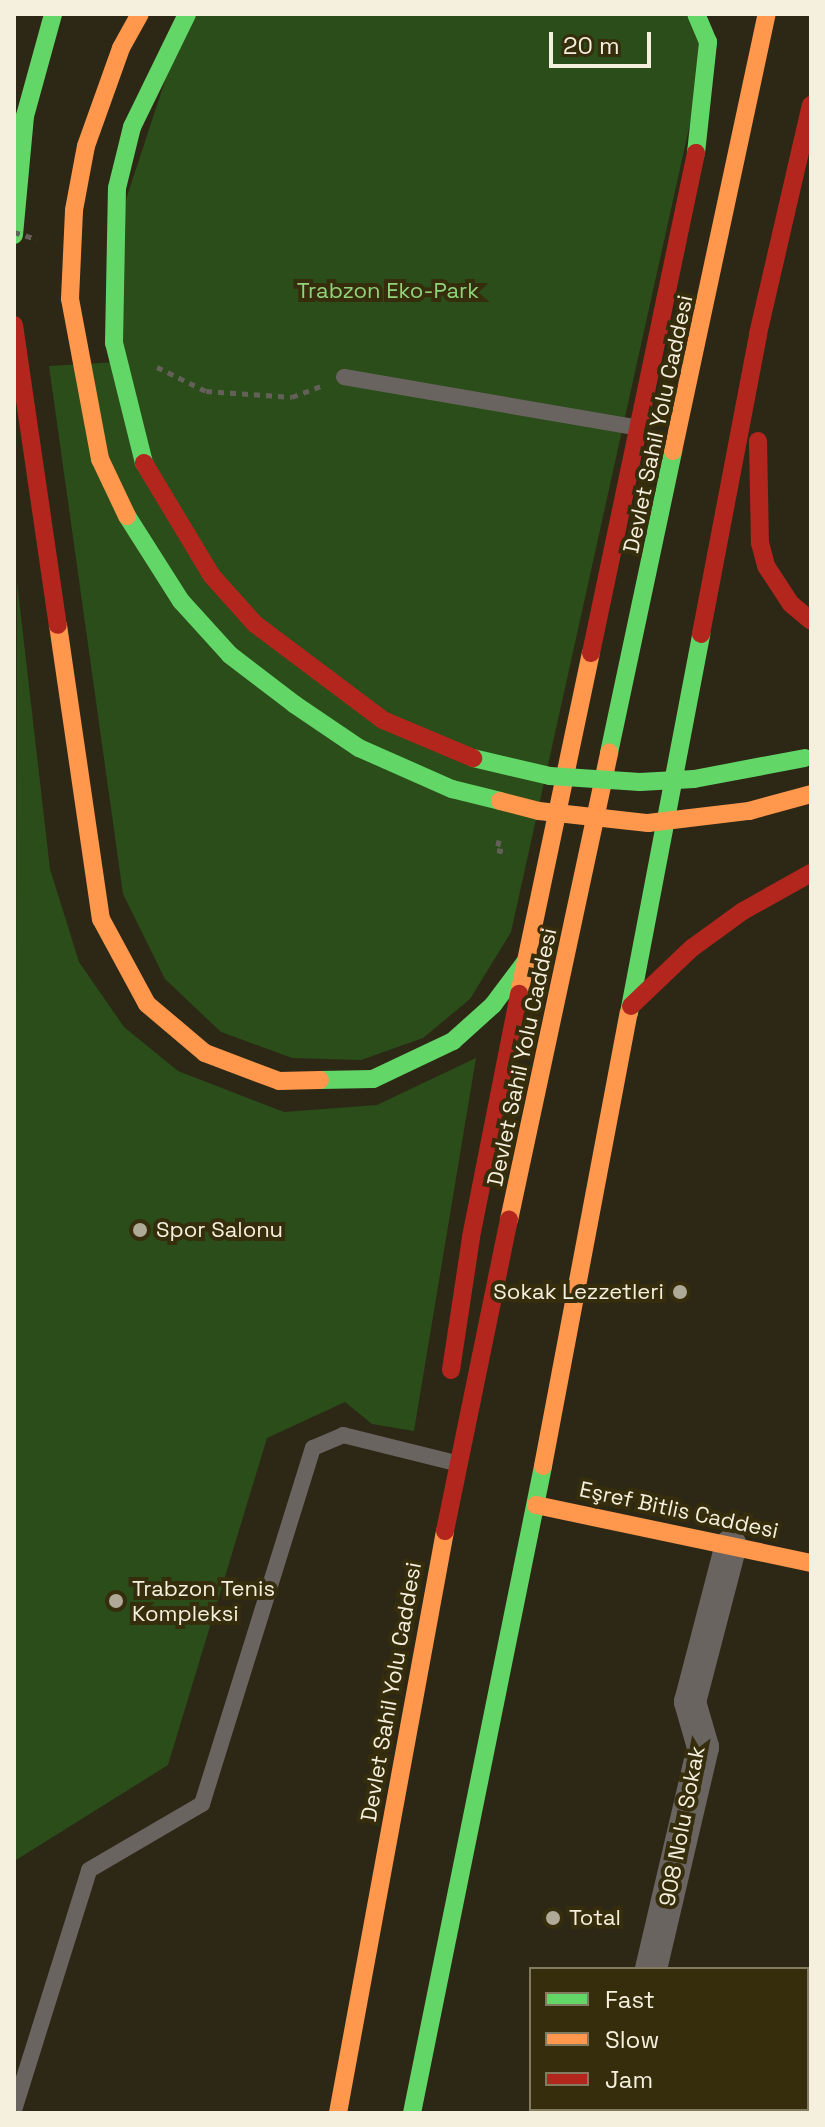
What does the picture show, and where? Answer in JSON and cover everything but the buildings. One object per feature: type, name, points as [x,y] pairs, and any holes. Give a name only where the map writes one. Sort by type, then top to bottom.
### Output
[{"type":"main road","points":[[14,235],[25,116],[53,14]]},
{"type":"main road","points":[[140,14],[121,48],[86,146],[74,210],[70,299],[83,389],[100,459],[137,536],[181,601],[230,655],[294,704],[359,748],[452,789],[554,814],[648,823],[749,811],[811,794]]},
{"type":"main road","points":[[187,14],[132,127],[117,188],[111,292],[114,343],[137,447],[160,495],[212,576],[255,624],[306,667],[383,720],[461,755],[550,776],[640,782],[694,779],[808,757]]},
{"type":"main road","points":[[457,1464],[451,1365],[526,961],[641,428],[700,133],[708,42],[696,14]]},
{"type":"main road","name":"Devlet Sahil Yolu Caddesi","points":[[338,2113],[457,1464],[767,14]]},
{"type":"main road","points":[[412,2113],[536,1505],[758,334],[810,112]]},
{"type":"main road","points":[[14,325],[101,919],[147,1004],[205,1053],[279,1081],[373,1079],[453,1041],[493,1005],[526,961]]},
{"type":"main road","points":[[758,334],[760,543],[776,586],[811,621]]},
{"type":"main road","points":[[631,1006],[692,948],[743,911],[811,873]]},
{"type":"main road","name":"Eşref Bitlis Caddesi","points":[[536,1505],[811,1563]]},
{"type":"street","name":"908 Nolu Sokak","points":[[651,1967],[703,1747],[690,1702],[731,1545]]},
{"type":"lane","points":[[344,377],[641,428]]},
{"type":"lane","points":[[14,2110],[89,1870],[202,1804],[313,1448],[343,1435],[457,1464]]},
{"type":"path","points":[[142,367],[157,367],[206,391],[292,397],[344,377]]},
{"type":"green space","name":"Trabzon Eko-Park","points":[[187,14],[696,14],[708,42],[511,932],[470,999],[423,1038],[361,1060],[292,1058],[221,1032],[165,979],[123,894],[49,366],[117,362],[111,245]]},
{"type":"green space","name":"Trabzon Tenis Kompleksi","points":[[17,582],[50,869],[79,962],[124,1027],[178,1071],[284,1112],[377,1105],[476,1058],[414,1431],[372,1424],[345,1402],[267,1438],[168,1765],[16,1860],[14,1867]]},
{"type":"traffic: fast","points":[[14,235],[25,116],[53,14]]},
{"type":"traffic: fast","points":[[144,463],[114,343],[117,188],[132,127],[187,14]]},
{"type":"traffic: fast","points":[[696,14],[708,42],[696,153]]},
{"type":"traffic: fast","points":[[609,753],[673,451]]},
{"type":"traffic: fast","points":[[127,516],[181,601],[230,655],[294,704],[359,748],[452,789],[500,801]]},
{"type":"traffic: fast","points":[[629,1013],[701,634]]},
{"type":"traffic: fast","points":[[473,758],[550,776],[640,782],[694,779],[805,758]]},
{"type":"traffic: fast","points":[[320,1080],[373,1079],[453,1041],[493,1005],[526,961]]},
{"type":"traffic: fast","points":[[412,2113],[543,1466]]},
{"type":"traffic: slow","points":[[127,516],[100,459],[70,299],[74,210],[86,146],[121,48],[140,14]]},
{"type":"traffic: slow","points":[[673,451],[767,14]]},
{"type":"traffic: slow","points":[[58,625],[101,919],[147,1004],[205,1053],[279,1081],[320,1080]]},
{"type":"traffic: slow","points":[[519,994],[591,653]]},
{"type":"traffic: slow","points":[[509,1220],[609,753]]},
{"type":"traffic: slow","points":[[500,801],[539,811],[648,823],[749,811],[811,794]]},
{"type":"traffic: slow","points":[[543,1466],[629,1013]]},
{"type":"traffic: slow","points":[[536,1505],[811,1563]]},
{"type":"traffic: slow","points":[[338,2113],[445,1531]]},
{"type":"traffic: jam","points":[[701,634],[758,334],[811,105]]},
{"type":"traffic: jam","points":[[591,653],[696,153]]},
{"type":"traffic: jam","points":[[14,325],[58,625]]},
{"type":"traffic: jam","points":[[758,441],[760,543],[766,566],[791,604],[811,621]]},
{"type":"traffic: jam","points":[[144,463],[212,576],[255,624],[383,720],[473,758]]},
{"type":"traffic: jam","points":[[631,1006],[692,948],[743,911],[811,873]]},
{"type":"traffic: jam","points":[[451,1370],[471,1237],[519,994]]},
{"type":"traffic: jam","points":[[445,1531],[509,1220]]},
{"type":"place","name":"Spor Salonu","points":[[140,1230]]},
{"type":"place","name":"Sokak Lezzetleri","points":[[680,1292]]},
{"type":"place","name":"Trabzon Tenis Kompleksi","points":[[116,1601]]},
{"type":"place","name":"Total","points":[[553,1918]]}]
